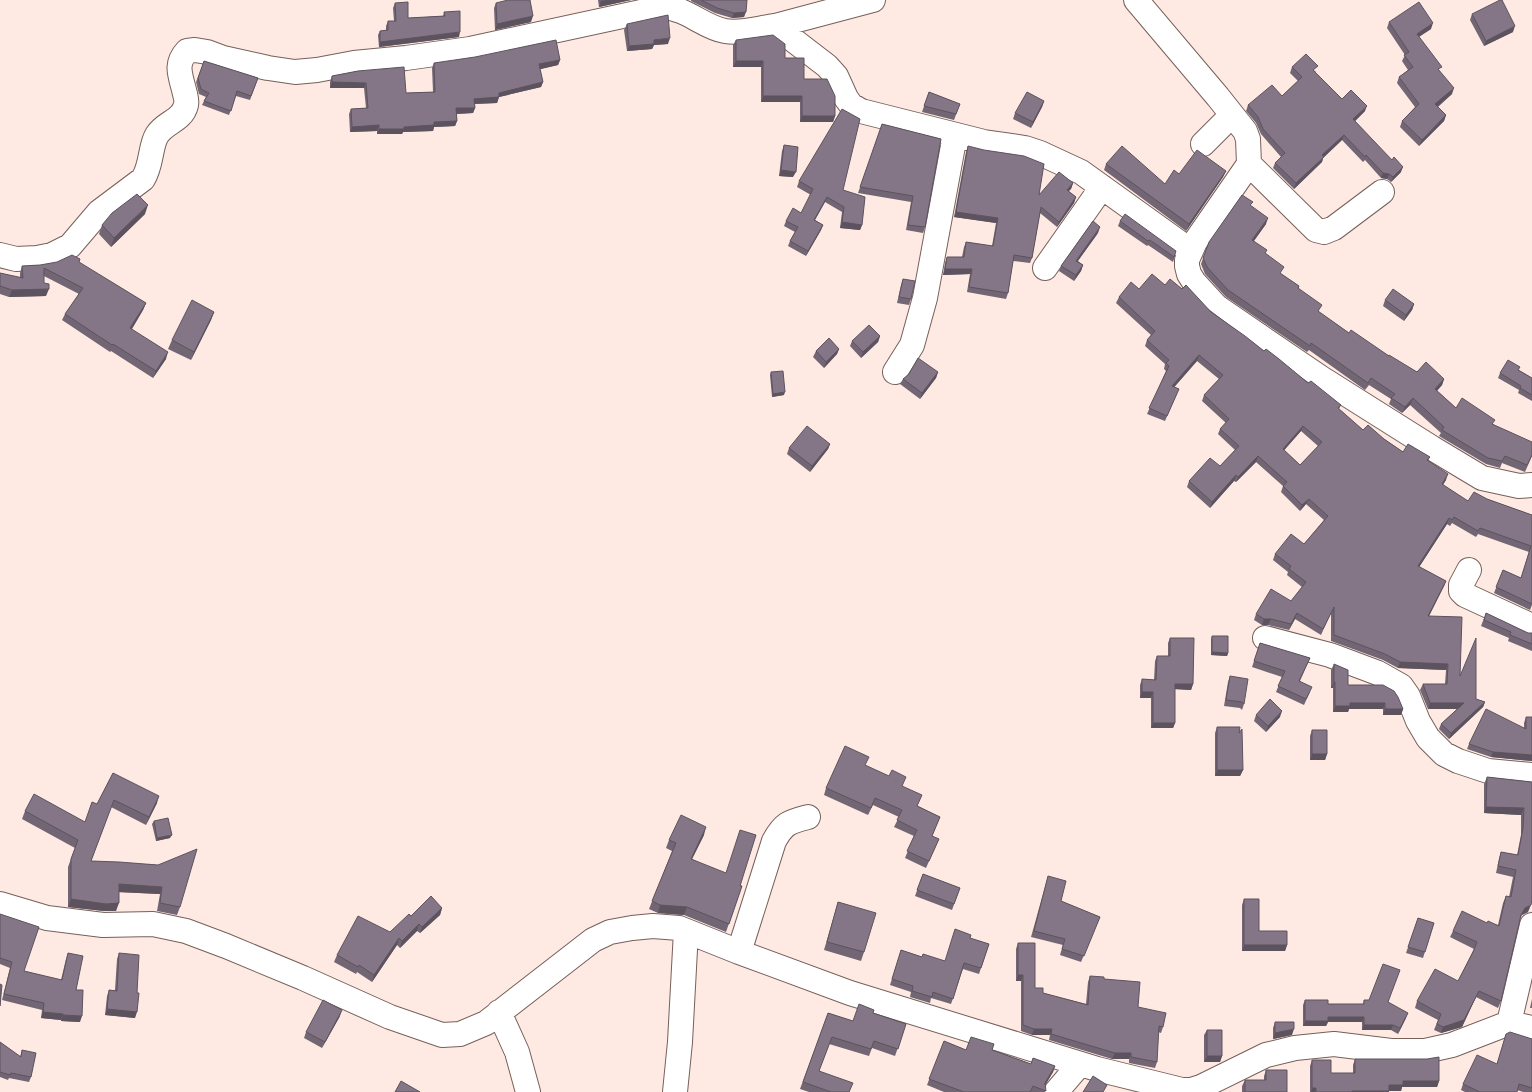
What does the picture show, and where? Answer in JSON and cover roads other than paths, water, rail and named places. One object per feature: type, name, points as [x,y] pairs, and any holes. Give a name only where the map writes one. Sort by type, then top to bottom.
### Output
[{"type":"street","points":[[0,255],[16,259],[52,256],[70,246],[99,212],[143,179],[147,173],[156,135],[177,120],[184,111],[187,102],[178,65],[182,56],[187,51],[207,52],[253,66],[295,72],[330,68],[354,62],[470,49],[664,7],[673,7],[685,12],[714,28],[726,31],[740,31],[775,26],[873,0]]},
{"type":"street","points":[[1136,0],[1228,120],[1245,131],[1249,149],[1249,164],[1195,242],[1191,251],[1187,266],[1194,282],[1217,307],[1321,378],[1432,448],[1482,478],[1519,486],[1532,485]]},
{"type":"street","points":[[775,26],[827,66],[836,76],[851,105],[861,111],[984,142],[1025,148],[1040,153],[1081,172],[1191,251]]},
{"type":"street","points":[[1203,144],[1228,120]]},
{"type":"street","points":[[895,372],[912,345],[925,298],[955,135]]},
{"type":"street","points":[[1249,164],[1320,232],[1334,228],[1382,192]]},
{"type":"street","points":[[1045,268],[1102,187]]},
{"type":"street","points":[[1469,570],[1461,585],[1461,591],[1532,626]]},
{"type":"street","points":[[1265,638],[1330,655],[1378,673],[1401,686],[1408,696],[1418,722],[1428,738],[1444,754],[1488,771],[1532,775]]},
{"type":"street","points":[[739,952],[774,841],[780,829],[787,824],[808,817]]},
{"type":"street","points":[[0,904],[47,918],[103,925],[153,924],[186,931],[303,978],[390,1017],[442,1035],[460,1034],[486,1023],[593,940],[610,932],[653,926],[680,928],[850,994],[1080,1064],[1182,1090],[1201,1087],[1266,1055],[1295,1048],[1334,1044],[1391,1051],[1425,1051],[1452,1045],[1509,1023],[1532,1028]]},
{"type":"street","points":[[1509,1023],[1532,925]]},
{"type":"street","points":[[675,1092],[680,1042],[686,931]]},
{"type":"street","points":[[499,1012],[517,1052],[528,1092]]},
{"type":"street","points":[[1056,1092],[1080,1064]]}]
